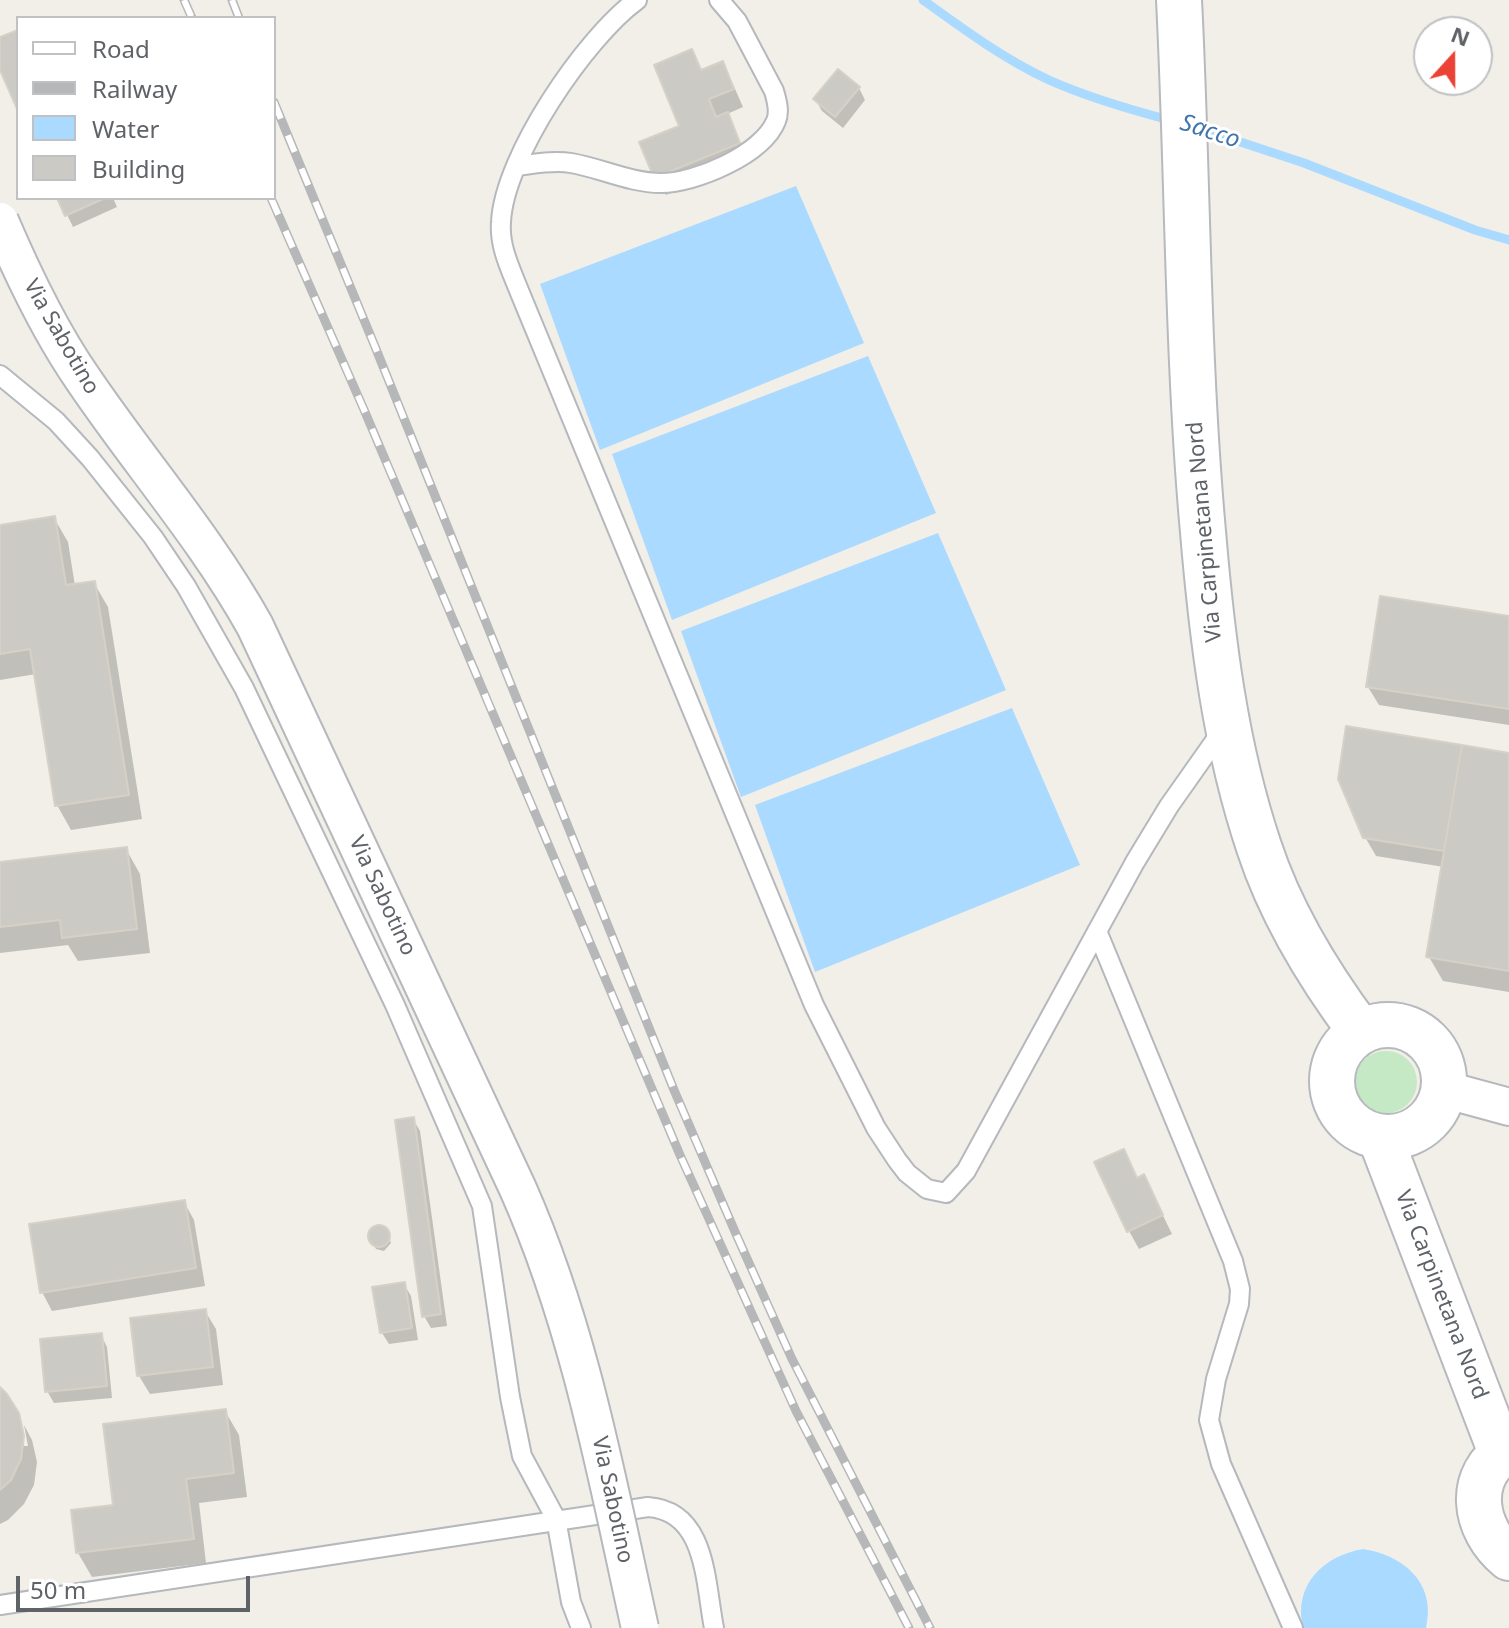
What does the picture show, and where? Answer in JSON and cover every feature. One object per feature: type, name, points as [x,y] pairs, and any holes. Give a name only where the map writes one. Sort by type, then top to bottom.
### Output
[{"type":"main road","name":"Via Carpinetana Nord","points":[[1179,0],[1198,481],[1210,610],[1228,722],[1250,816],[1271,880],[1304,945],[1361,1032]]},
{"type":"main road","points":[[1395,1025],[1412,1031],[1437,1054],[1443,1071],[1443,1089],[1439,1105],[1428,1120],[1414,1131],[1398,1137],[1380,1137],[1364,1132],[1349,1122],[1338,1108],[1332,1091],[1332,1073],[1337,1057],[1347,1042],[1361,1032],[1378,1026],[1395,1025]]},
{"type":"main road","name":"Via Carpinetana Nord","points":[[1380,1137],[1505,1451]]},
{"type":"main road","points":[[1505,1451],[1487,1469],[1480,1489],[1479,1510],[1484,1530],[1496,1548],[1509,1558]]},
{"type":"street","name":"Via Sabotino","points":[[0,221],[30,287],[80,375],[210,554],[255,626],[518,1189],[557,1286],[579,1360],[640,1628]]},
{"type":"street","points":[[1443,1089],[1509,1107]]},
{"type":"lane","points":[[637,0],[612,21],[572,71],[538,123],[516,166],[502,209],[500,229],[504,250],[814,1005],[885,1143],[907,1173],[927,1189],[946,1193],[966,1171],[1152,834],[1228,722]]},
{"type":"lane","points":[[516,166],[567,162],[659,183],[673,182],[719,168],[745,154],[764,138],[776,121],[778,102],[737,21],[719,0]]},
{"type":"lane","points":[[0,375],[56,421],[122,497],[186,586],[244,688],[395,1005],[482,1206],[510,1397],[522,1456],[556,1519],[571,1602],[581,1628]]},
{"type":"lane","points":[[1097,931],[1233,1261],[1240,1289],[1239,1304],[1212,1395],[1209,1420],[1221,1464],[1293,1628]]},
{"type":"lane","points":[[0,1605],[648,1507],[676,1514],[697,1541],[714,1628]]},
{"type":"green space","points":[[1380,1051],[1392,1051],[1408,1060],[1415,1070],[1415,1094],[1408,1104],[1392,1113],[1380,1113],[1360,1099],[1355,1088],[1355,1076],[1369,1056]]},
{"type":"water","points":[[796,186],[864,343],[600,450],[540,284]]},
{"type":"water","points":[[868,356],[936,513],[672,620],[612,454]]},
{"type":"water","points":[[938,533],[1006,690],[741,797],[681,631]]},
{"type":"water","points":[[1012,708],[1080,865],[815,972],[755,805]]},
{"type":"water","points":[[1363,1549],[1391,1558],[1414,1574],[1426,1598],[1426,1628],[1303,1628],[1303,1598],[1314,1575],[1335,1558]]},
{"type":"building","points":[[16,31],[16,106],[0,70],[0,37]]},
{"type":"building","points":[[692,49],[701,70],[723,61],[734,89],[709,99],[716,117],[728,112],[740,143],[654,178],[639,142],[679,126],[654,65]]},
{"type":"building","points":[[838,69],[860,87],[835,117],[813,99]]},
{"type":"building","points":[[58,200],[101,200],[65,216]]},
{"type":"building","points":[[55,516],[66,585],[95,581],[129,795],[55,806],[30,649],[0,654],[0,525]]},
{"type":"building","points":[[1380,596],[1509,616],[1509,709],[1366,687]]},
{"type":"building","points":[[1346,726],[1462,745],[1444,851],[1363,838],[1338,779]]},
{"type":"building","points":[[1462,745],[1509,753],[1509,971],[1426,957]]},
{"type":"building","points":[[127,847],[137,929],[62,938],[60,920],[0,927],[0,862]]},
{"type":"building","points":[[414,1117],[441,1314],[422,1317],[395,1120]]},
{"type":"building","points":[[1124,1149],[1137,1178],[1144,1174],[1163,1215],[1127,1232],[1094,1162]]},
{"type":"building","points":[[185,1200],[196,1268],[40,1293],[29,1224]]},
{"type":"building","points":[[379,1225],[387,1228],[390,1236],[387,1244],[379,1247],[371,1244],[368,1236],[371,1228]]},
{"type":"building","points":[[405,1282],[412,1328],[380,1333],[372,1287]]},
{"type":"building","points":[[206,1309],[213,1367],[137,1376],[130,1318]]},
{"type":"building","points":[[102,1333],[107,1386],[45,1392],[40,1339]]},
{"type":"building","points":[[0,1387],[19,1413],[24,1436],[21,1459],[11,1480],[0,1490]]},
{"type":"building","points":[[226,1409],[234,1473],[186,1479],[194,1539],[76,1553],[71,1510],[113,1505],[103,1424]]},
{"type":"waterway","name":"Sacco","points":[[923,0],[1032,72],[1110,103],[1173,121]]},
{"type":"waterway","name":"Sacco","points":[[1195,127],[1304,163],[1475,230],[1509,240]]},
{"type":"railway","points":[[184,0],[191,16]]},
{"type":"railway","points":[[232,0],[238,16]]},
{"type":"railway","points":[[276,107],[674,1090],[792,1359],[930,1628]]},
{"type":"railway","points":[[272,200],[680,1155],[796,1411],[909,1628]]}]
